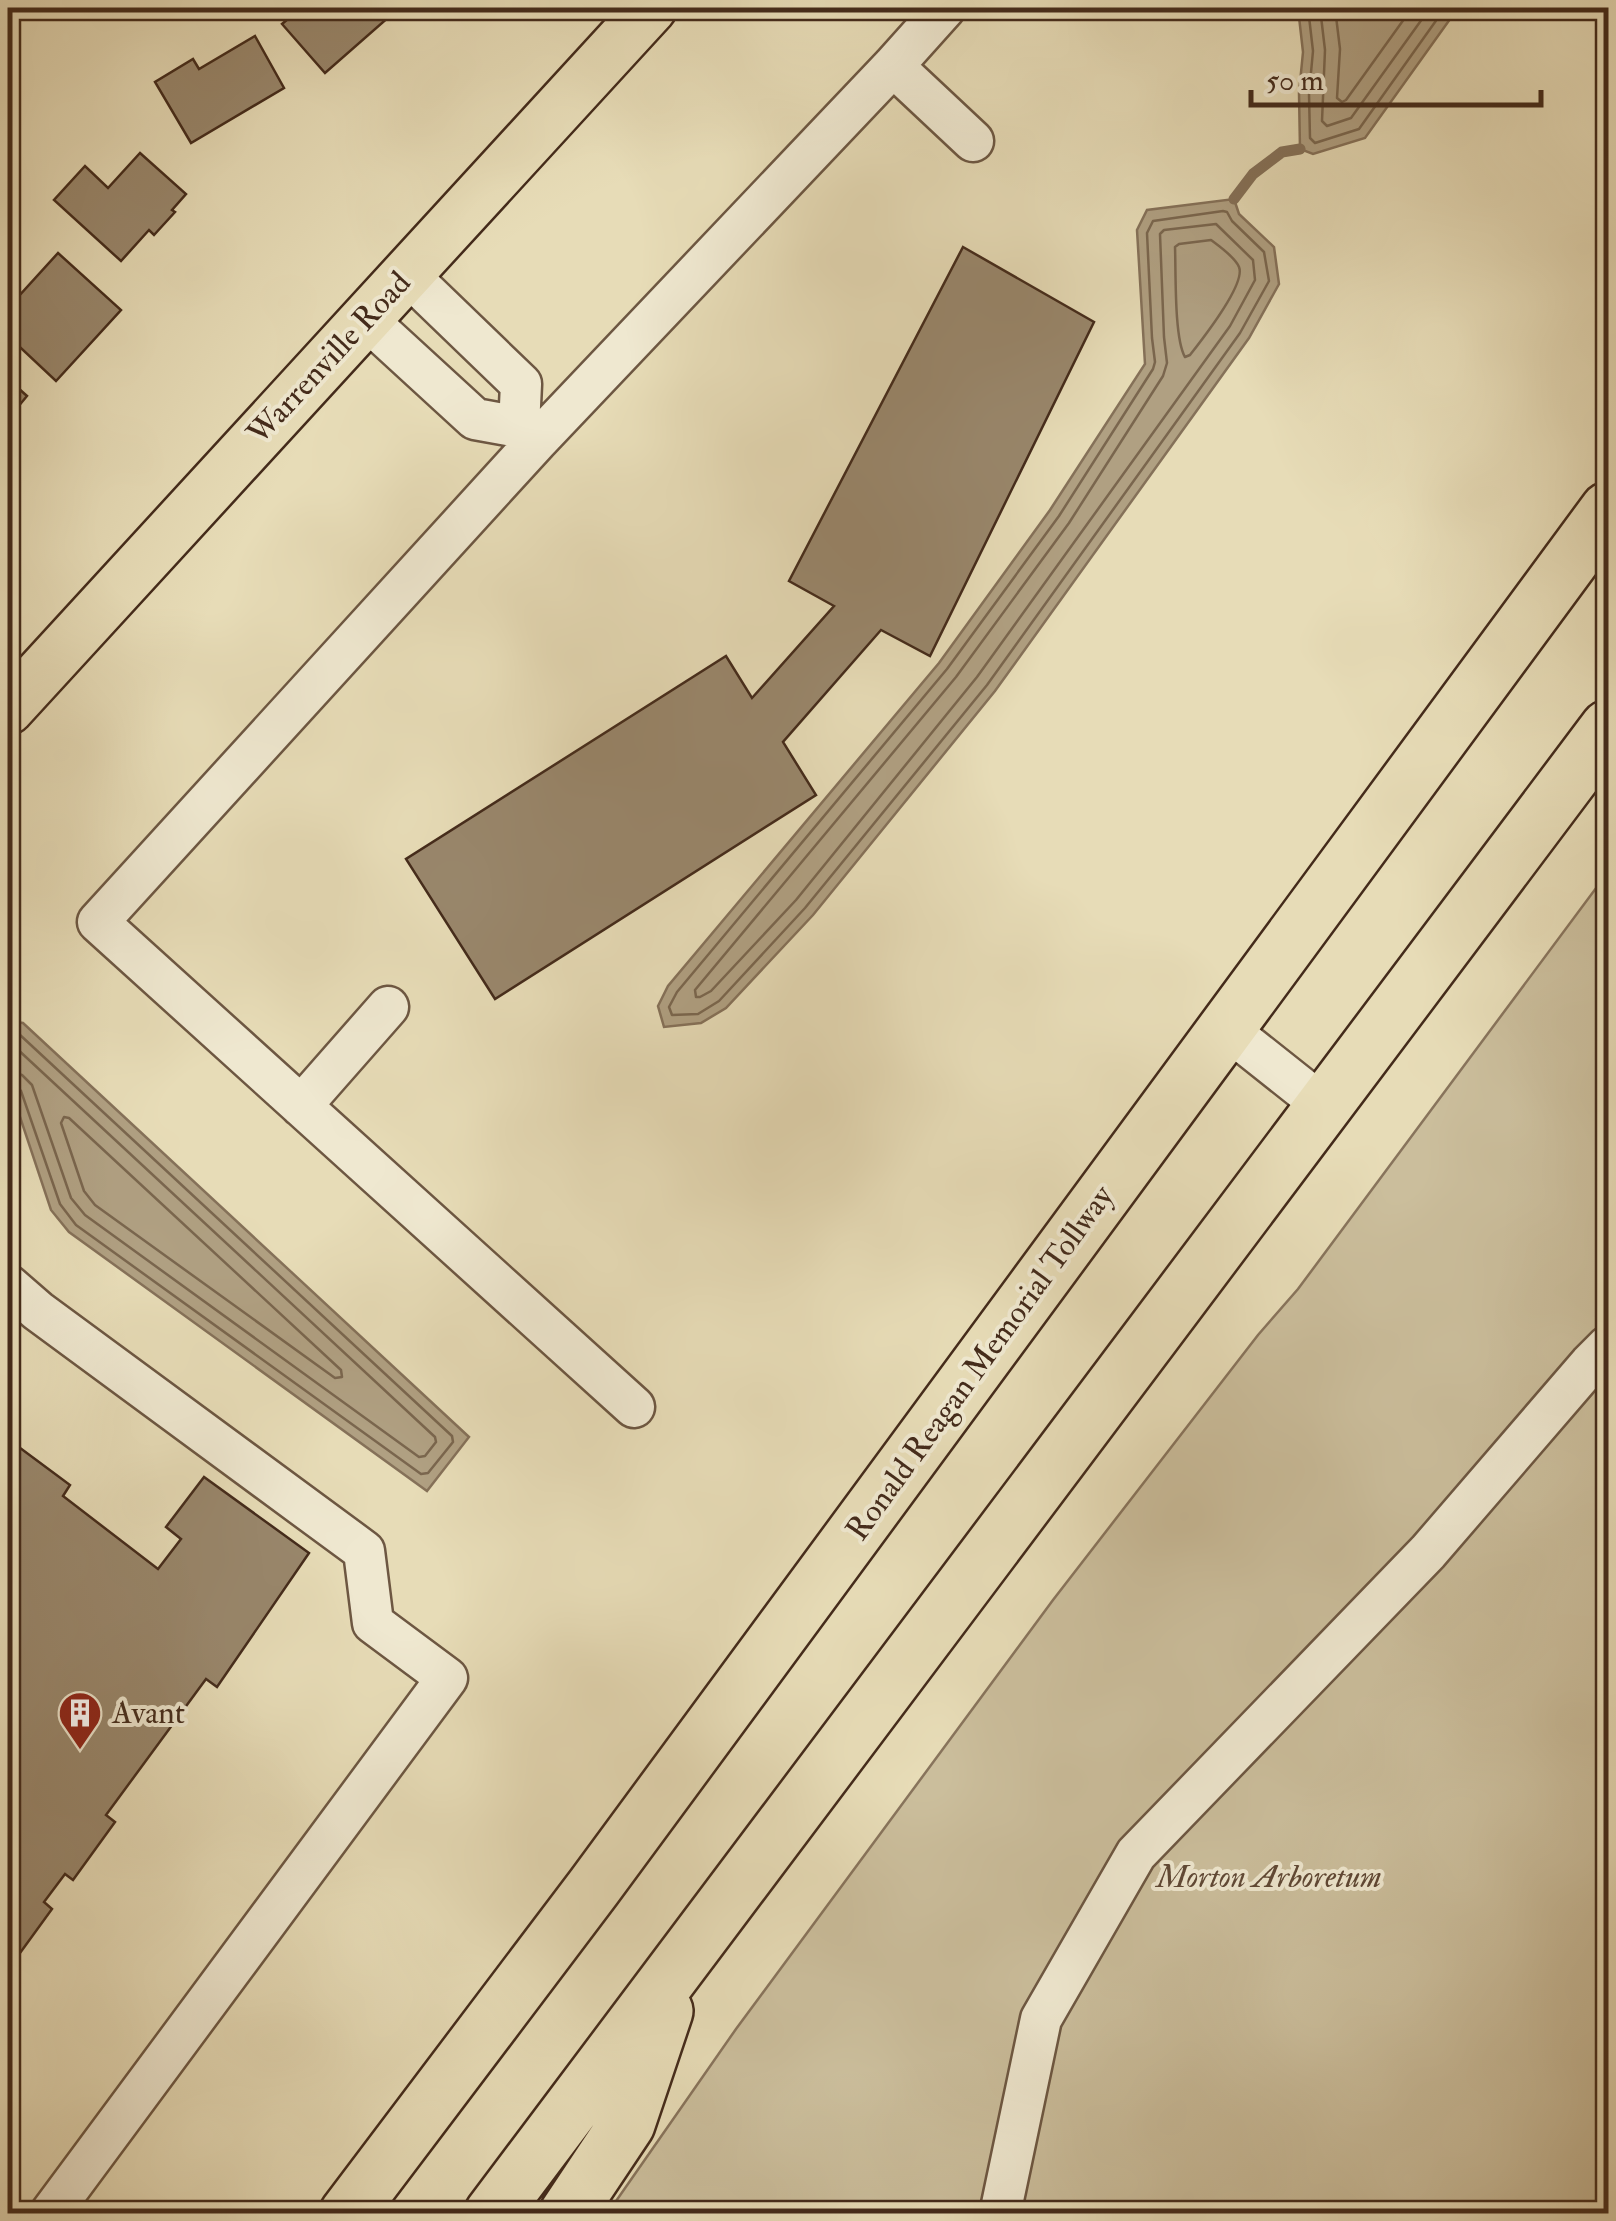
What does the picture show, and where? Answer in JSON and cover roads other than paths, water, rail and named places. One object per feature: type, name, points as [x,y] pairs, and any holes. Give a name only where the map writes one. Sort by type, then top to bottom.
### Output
[{"type":"highway","name":"Ronald Reagan Memorial Tollway","points":[[347,2214],[594,1887],[1608,510]]},
{"type":"highway","points":[[492,2214],[1608,728]]},
{"type":"highway","points":[[320,2214],[594,1887]]},
{"type":"highway","points":[[567,2214],[627,2124],[680,1965]]},
{"type":"main road","name":"Warrenville Road","points":[[8,709],[651,8]]},
{"type":"lane","points":[[634,1407],[98,922],[528,435],[893,66],[945,8]]},
{"type":"lane","points":[[893,66],[973,141]]},
{"type":"lane","points":[[406,274],[521,384],[528,435]]},
{"type":"lane","points":[[366,320],[475,420],[528,435]]},
{"type":"lane","points":[[301,1106],[388,1007]]},
{"type":"lane","points":[[1227,1028],[1324,1106]]},
{"type":"lane","points":[[8,1284],[38,1311],[364,1551],[373,1624],[447,1678],[50,2214]]},
{"type":"lane","points":[[1000,2214],[1041,2019],[1136,1854],[1428,1552],[1608,1346]]},
{"type":"water","points":[[1298,8],[1458,8],[1365,138],[1313,154],[1300,149],[1303,52]]},
{"type":"water","points":[[1234,199],[1239,214],[1274,247],[1279,284],[1249,338],[995,691],[813,915],[726,1008],[701,1023],[664,1027],[658,1006],[668,986],[939,663],[1050,510],[1145,364],[1137,230],[1147,210]]},
{"type":"water","points":[[8,1021],[23,1023],[469,1437],[427,1491],[69,1232],[51,1210],[8,1081]]},
{"type":"waterway","points":[[1234,199],[1253,174],[1282,152],[1300,149]]},
{"type":"place","name":"Avant","points":[[80,1751]]},
{"type":"park label","name":"Morton Arboretum","points":[[1269,1877]]}]
